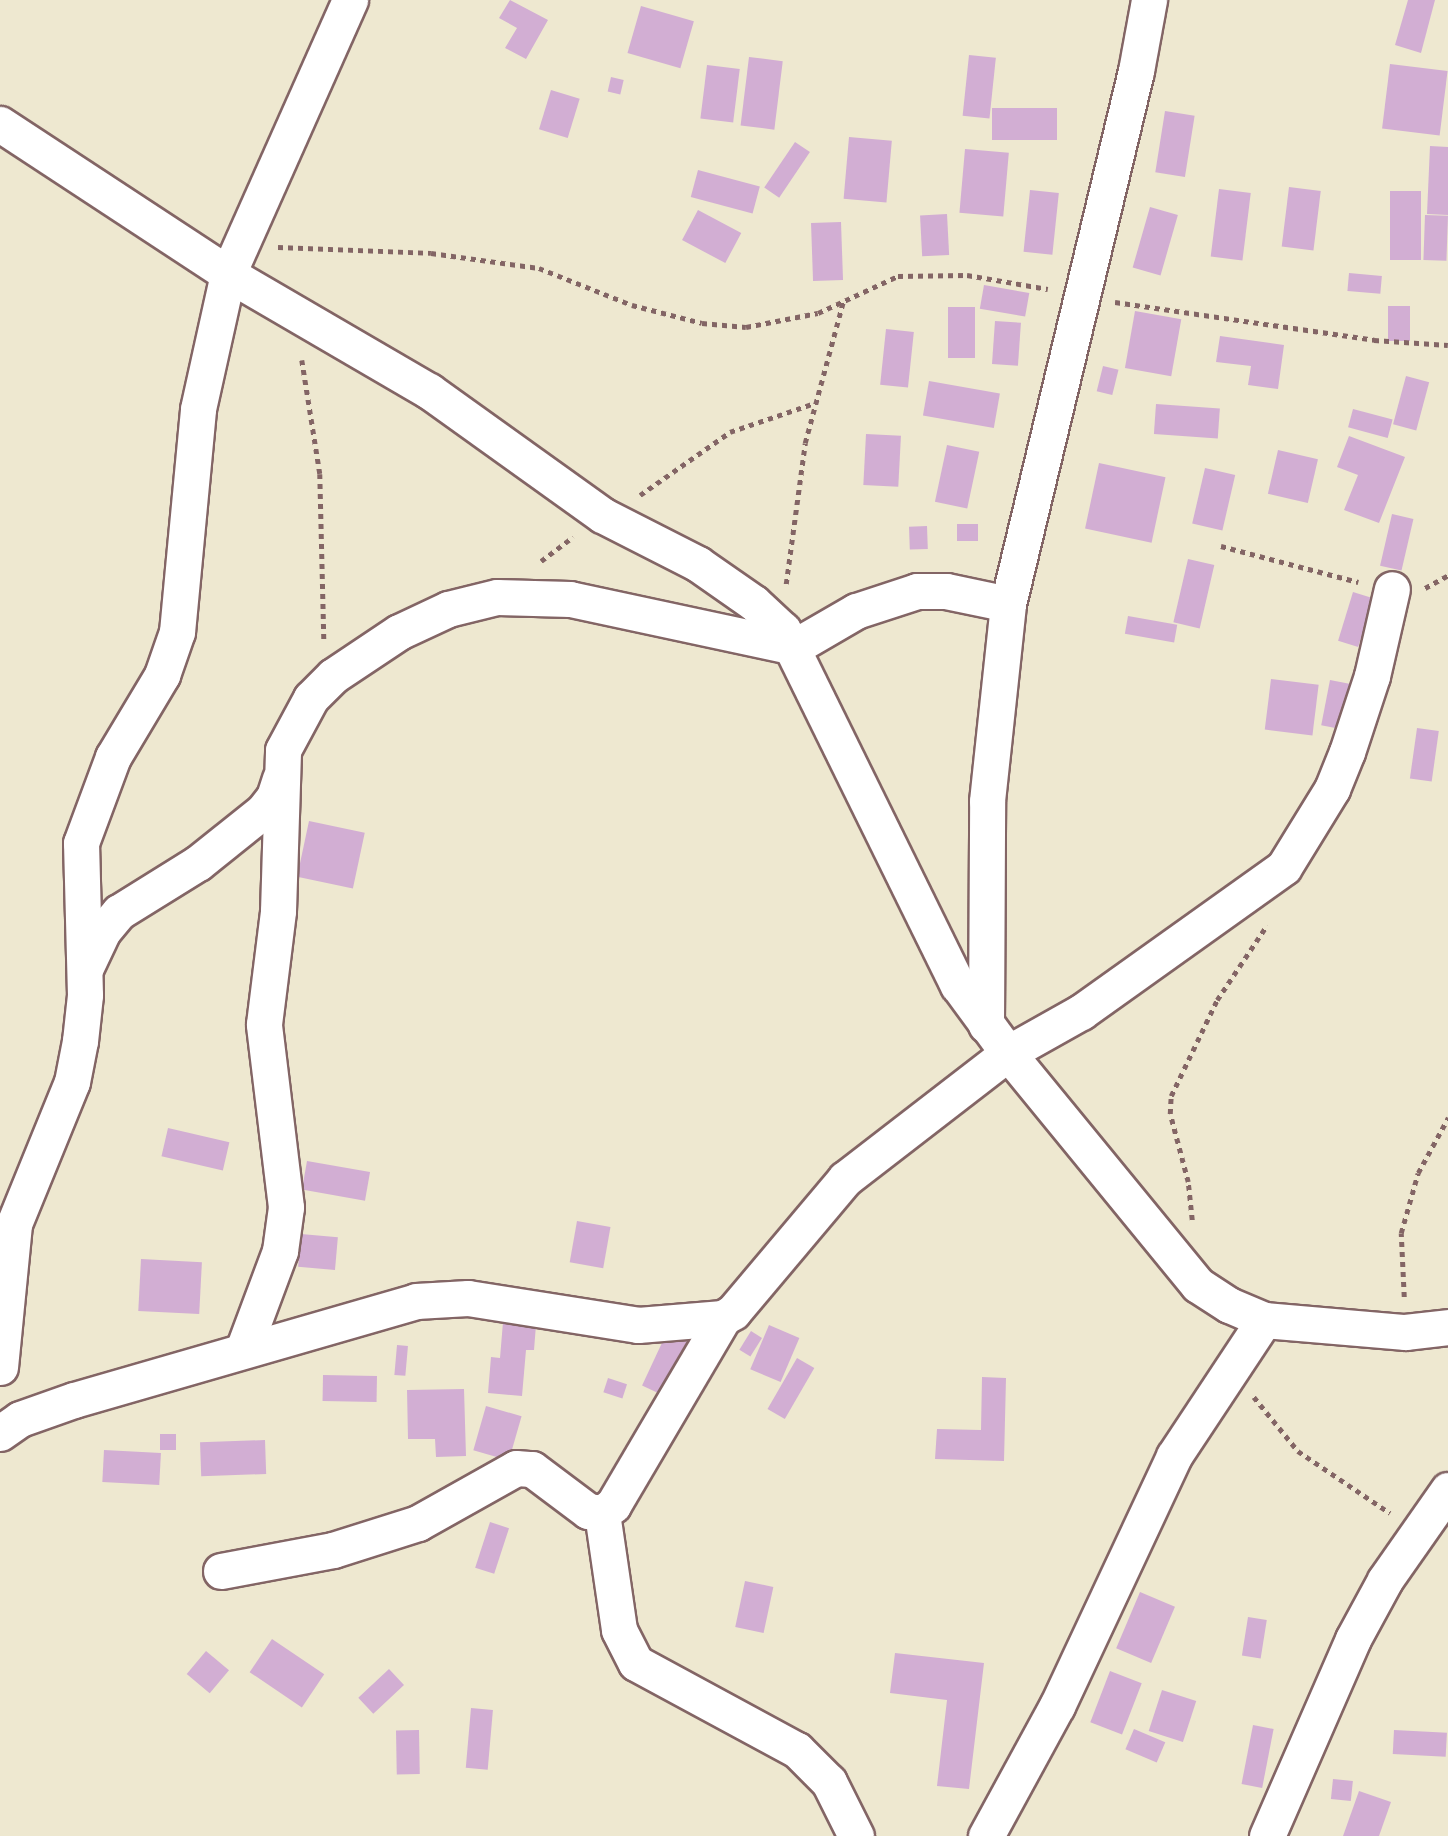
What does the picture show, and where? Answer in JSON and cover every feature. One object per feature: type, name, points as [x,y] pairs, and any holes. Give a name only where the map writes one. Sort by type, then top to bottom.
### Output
[{"type":"street","points":[[0,1367],[14,1224],[13,1193],[72,1082],[85,969],[81,843],[113,757],[162,675],[177,632],[198,409],[229,274],[350,0]]},
{"type":"street","points":[[986,1025],[987,801],[1008,604],[1149,0]]},
{"type":"street","points":[[0,124],[229,274],[429,391],[602,515],[698,565],[754,603],[788,638],[958,985],[1008,1054],[1198,1285],[1228,1306],[1264,1321],[1405,1332],[1448,1327]]},
{"type":"street","points":[[0,1433],[20,1419],[74,1400],[373,1311],[429,1300],[468,1298],[638,1325],[723,1318],[733,1312],[845,1179],[1008,1054],[1081,1012],[1284,867],[1332,789],[1347,752],[1372,676],[1392,589]]},
{"type":"street","points":[[243,1350],[280,1251],[286,1207],[285,1162],[264,1053],[264,1024],[278,911],[283,750],[311,698],[333,676],[399,632],[447,609],[498,597],[570,599],[788,638],[916,591],[946,591],[1008,604]]},
{"type":"street","points":[[85,969],[103,931],[120,912],[198,863],[263,811],[274,797],[280,779]]},
{"type":"street","points":[[221,1571],[333,1550],[383,1535],[464,1501],[501,1474],[516,1468],[532,1469],[588,1511],[602,1513],[613,1505],[723,1318]]},
{"type":"street","points":[[986,1836],[1057,1706],[1174,1456],[1264,1321]]},
{"type":"street","points":[[1267,1836],[1353,1639],[1419,1530],[1448,1490]]},
{"type":"street","points":[[602,1513],[619,1630],[636,1663],[797,1750],[829,1782],[856,1836]]},
{"type":"path","points":[[275,257],[272,247],[493,260],[539,268],[644,308],[702,323],[746,327],[806,316],[898,276],[927,273],[1017,282],[1081,297],[1374,340],[1448,345]]},
{"type":"path","points":[[788,638],[797,489],[815,403],[843,302]]},
{"type":"path","points":[[288,310],[312,413],[324,548],[327,618],[322,664],[311,698]]},
{"type":"path","points":[[498,597],[602,515],[643,494],[730,432],[815,403]]},
{"type":"path","points":[[1221,546],[1392,589],[1432,587],[1448,575]]},
{"type":"path","points":[[1193,1227],[1188,1182],[1170,1114],[1171,1096],[1217,1000],[1269,920]]},
{"type":"path","points":[[1405,1332],[1401,1233],[1418,1173],[1448,1118]]},
{"type":"path","points":[[1235,1361],[1251,1394],[1298,1451],[1345,1486],[1419,1530]]},
{"type":"building","points":[[510,0],[548,20],[526,59],[505,48],[517,28],[499,18]]},
{"type":"building","points":[[1408,0],[1435,0],[1421,53],[1395,45]]},
{"type":"building","points":[[641,6],[694,21],[680,68],[627,53]]},
{"type":"building","points":[[969,55],[996,58],[989,118],[963,116]]},
{"type":"building","points":[[749,57],[783,61],[774,130],[741,125]]},
{"type":"building","points":[[1390,64],[1448,71],[1440,136],[1382,129]]},
{"type":"building","points":[[707,65],[740,69],[733,123],[700,119]]},
{"type":"building","points":[[611,77],[624,80],[620,95],[608,92]]},
{"type":"building","points":[[551,90],[580,99],[568,138],[539,129]]},
{"type":"building","points":[[992,108],[1057,108],[1057,140],[992,140]]},
{"type":"building","points":[[1165,111],[1195,116],[1185,177],[1155,172]]},
{"type":"building","points":[[849,137],[892,141],[886,203],[844,199]]},
{"type":"building","points":[[795,142],[810,152],[779,198],[764,188]]},
{"type":"building","points":[[1430,146],[1448,147],[1448,215],[1427,214]]},
{"type":"building","points":[[965,149],[1009,153],[1003,217],[959,213]]},
{"type":"building","points":[[698,170],[760,187],[753,214],[691,197]]},
{"type":"building","points":[[1289,187],[1321,191],[1313,250],[1282,247]]},
{"type":"building","points":[[1219,189],[1251,193],[1242,260],[1211,256]]},
{"type":"building","points":[[1030,190],[1059,193],[1052,255],[1024,252]]},
{"type":"building","points":[[1390,191],[1421,191],[1421,260],[1390,260]]},
{"type":"building","points":[[1150,207],[1178,215],[1161,276],[1133,268]]},
{"type":"building","points":[[698,210],[741,233],[725,263],[682,240]]},
{"type":"building","points":[[947,214],[949,255],[922,256],[920,215]]},
{"type":"building","points":[[1425,215],[1448,216],[1446,261],[1423,260]]},
{"type":"building","points":[[841,222],[843,280],[813,281],[811,223]]},
{"type":"building","points":[[1349,273],[1382,276],[1380,294],[1347,291]]},
{"type":"building","points":[[984,285],[1029,293],[1025,317],[980,309]]},
{"type":"building","points":[[1388,306],[1410,306],[1410,341],[1388,341]]},
{"type":"building","points":[[948,307],[975,307],[975,358],[948,358]]},
{"type":"building","points":[[1135,311],[1181,319],[1171,376],[1125,368]]},
{"type":"building","points":[[995,321],[1021,323],[1018,366],[992,364]]},
{"type":"building","points":[[886,329],[914,332],[908,388],[880,385]]},
{"type":"building","points":[[1220,336],[1284,345],[1278,389],[1248,385],[1251,366],[1216,362]]},
{"type":"building","points":[[1103,366],[1119,370],[1112,395],[1097,391]]},
{"type":"building","points":[[1406,376],[1429,382],[1416,431],[1393,424]]},
{"type":"building","points":[[929,381],[1000,394],[994,428],[923,415]]},
{"type":"building","points":[[1156,404],[1220,408],[1218,438],[1154,434]]},
{"type":"building","points":[[1353,409],[1393,420],[1388,438],[1348,427]]},
{"type":"building","points":[[866,434],[901,436],[898,487],[863,485]]},
{"type":"building","points":[[1349,436],[1405,457],[1379,523],[1344,510],[1358,475],[1337,467]]},
{"type":"building","points":[[947,445],[979,452],[967,509],[935,502]]},
{"type":"building","points":[[1278,450],[1318,459],[1308,503],[1268,494]]},
{"type":"building","points":[[1099,463],[1166,477],[1152,543],[1085,529]]},
{"type":"building","points":[[1205,468],[1235,475],[1222,531],[1192,524]]},
{"type":"building","points":[[1392,514],[1413,519],[1402,571],[1380,566]]},
{"type":"building","points":[[957,524],[978,524],[978,541],[957,541]]},
{"type":"building","points":[[927,526],[928,549],[910,550],[909,527]]},
{"type":"building","points":[[1188,559],[1214,565],[1200,628],[1173,622]]},
{"type":"building","points":[[1353,592],[1373,598],[1358,647],[1338,641]]},
{"type":"building","points":[[1128,616],[1177,625],[1174,642],[1125,634]]},
{"type":"building","points":[[1271,679],[1319,685],[1312,735],[1265,730]]},
{"type":"building","points":[[1330,680],[1351,684],[1342,729],[1321,725]]},
{"type":"building","points":[[1417,728],[1439,731],[1432,782],[1410,779]]},
{"type":"building","points":[[309,821],[365,833],[353,889],[297,877]]},
{"type":"building","points":[[168,1128],[229,1142],[223,1170],[161,1156]]},
{"type":"building","points":[[307,1161],[370,1172],[365,1201],[302,1190]]},
{"type":"building","points":[[577,1221],[610,1227],[603,1268],[570,1262]]},
{"type":"building","points":[[301,1234],[338,1237],[335,1270],[298,1267]]},
{"type":"building","points":[[141,1259],[202,1262],[199,1314],[138,1311]]},
{"type":"building","points":[[503,1322],[536,1325],[534,1350],[526,1350],[522,1396],[488,1393],[491,1357],[500,1358]]},
{"type":"building","points":[[769,1325],[799,1338],[781,1382],[750,1369]]},
{"type":"building","points":[[751,1331],[762,1338],[750,1357],[739,1350]]},
{"type":"building","points":[[667,1332],[697,1346],[672,1399],[642,1385]]},
{"type":"building","points":[[397,1345],[408,1346],[405,1376],[394,1375]]},
{"type":"building","points":[[797,1358],[814,1368],[785,1419],[768,1409]]},
{"type":"building","points":[[323,1375],[377,1376],[377,1402],[323,1401]]},
{"type":"building","points":[[982,1377],[1006,1378],[1004,1461],[935,1459],[937,1429],[981,1430]]},
{"type":"building","points":[[608,1378],[627,1384],[622,1398],[603,1392]]},
{"type":"building","points":[[464,1389],[466,1456],[436,1457],[435,1439],[408,1439],[407,1390]]},
{"type":"building","points":[[486,1406],[522,1416],[509,1460],[473,1450]]},
{"type":"building","points":[[160,1434],[176,1434],[176,1450],[160,1450]]},
{"type":"building","points":[[265,1440],[266,1474],[201,1476],[200,1442]]},
{"type":"building","points":[[104,1450],[161,1453],[159,1485],[102,1482]]},
{"type":"building","points":[[490,1522],[509,1528],[494,1574],[475,1568]]},
{"type":"building","points":[[745,1581],[773,1587],[764,1633],[735,1627]]},
{"type":"building","points":[[1140,1592],[1175,1607],[1151,1663],[1116,1648]]},
{"type":"building","points":[[1248,1617],[1267,1620],[1261,1658],[1242,1656]]},
{"type":"building","points":[[272,1639],[324,1674],[302,1707],[250,1672]]},
{"type":"building","points":[[206,1651],[229,1670],[210,1693],[187,1674]]},
{"type":"building","points":[[895,1653],[984,1663],[969,1789],[937,1786],[947,1700],[890,1693]]},
{"type":"building","points":[[389,1669],[404,1685],[373,1714],[358,1698]]},
{"type":"building","points":[[1110,1671],[1142,1683],[1122,1735],[1090,1722]]},
{"type":"building","points":[[1162,1690],[1196,1701],[1183,1742],[1149,1731]]},
{"type":"building","points":[[471,1708],[493,1710],[488,1770],[466,1768]]},
{"type":"building","points":[[1253,1725],[1274,1729],[1262,1788],[1242,1784]]},
{"type":"building","points":[[1134,1729],[1165,1742],[1157,1763],[1125,1749]]},
{"type":"building","points":[[396,1730],[419,1730],[420,1774],[397,1774]]},
{"type":"building","points":[[1394,1730],[1447,1733],[1446,1757],[1393,1754]]},
{"type":"building","points":[[1333,1779],[1353,1781],[1351,1801],[1331,1799]]},
{"type":"building","points":[[1359,1791],[1391,1802],[1379,1836],[1343,1836]]}]
